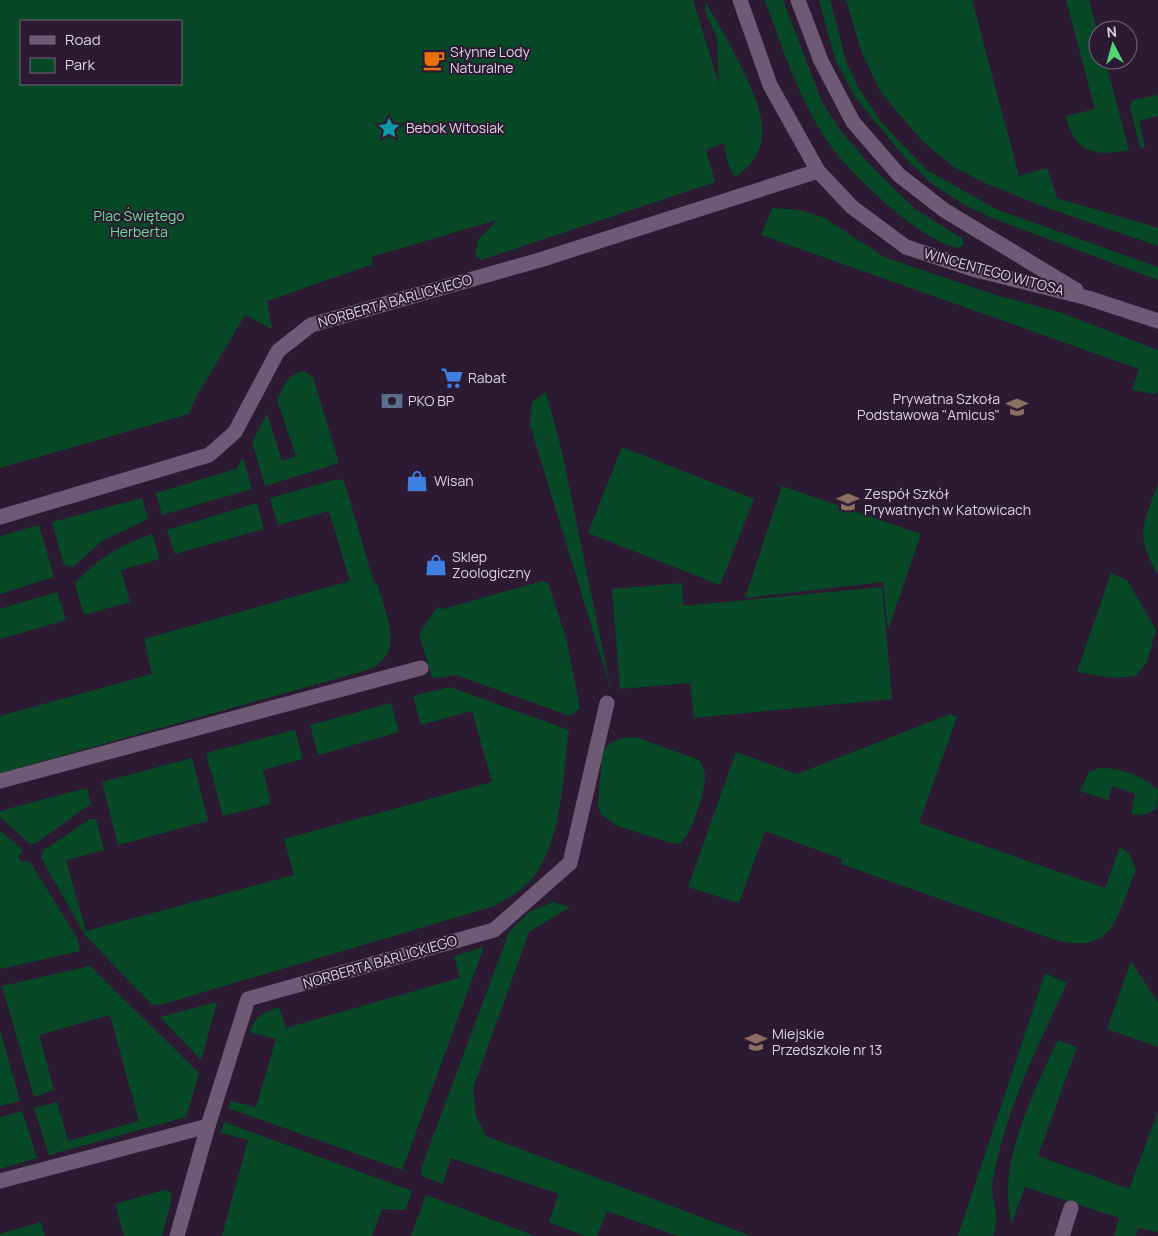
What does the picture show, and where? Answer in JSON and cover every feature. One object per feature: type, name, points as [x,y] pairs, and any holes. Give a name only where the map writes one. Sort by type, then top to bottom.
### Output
[{"type":"street","name":"WINCENTEGO WITOSA","points":[[740,0],[770,85],[818,171],[852,207],[906,247],[976,270],[1088,298],[1158,321]]},
{"type":"street","name":"WINCENTEGO WITOSA","points":[[798,0],[821,61],[853,122],[899,174],[944,210],[993,238],[1088,298]]},
{"type":"street","name":"NORBERTA BARLICKIEGO","points":[[0,517],[209,455],[234,432],[278,351],[311,325],[543,259],[818,171]]},
{"type":"street","points":[[0,781],[421,668]]},
{"type":"street","name":"NORBERTA BARLICKIEGO","points":[[177,1236],[208,1126],[248,999],[494,930],[570,863],[607,703]]},
{"type":"street","points":[[0,1181],[208,1126]]},
{"type":"street","points":[[1062,1236],[1070,1208]]},
{"type":"green space","name":"Plac Świętego Herberta","points":[[0,0],[693,0],[719,85],[717,38],[706,14],[705,1],[748,80],[760,112],[762,134],[759,149],[752,162],[741,173],[735,177],[728,164],[724,143],[706,150],[715,182],[481,260],[475,256],[478,240],[497,220],[371,257],[373,264],[267,301],[272,329],[245,315],[196,397],[189,414],[0,468]]},
{"type":"green space","points":[[765,0],[783,0],[822,102],[841,131],[871,166],[915,209],[963,239],[964,244],[959,248],[950,246],[932,237],[898,214],[857,176],[833,149],[816,123],[799,89],[784,54]]},
{"type":"green space","points":[[819,0],[830,0],[846,61],[858,87],[882,123],[927,170],[996,209],[1158,267],[1158,280],[992,218],[963,204],[931,183],[906,159],[855,97],[835,59]]},
{"type":"green space","points":[[846,0],[972,0],[1019,176],[1047,168],[1057,198],[1158,228],[1158,246],[1042,206],[985,183],[954,167],[922,141],[880,91],[862,53]]},
{"type":"green space","points":[[1066,0],[1089,0],[1094,20],[1088,20],[1088,70],[1108,70],[1129,150],[1106,153],[1088,150],[1075,138],[1066,116],[1095,109]]},
{"type":"green space","points":[[1158,95],[1158,116],[1139,121],[1145,147],[1140,148],[1130,106],[1133,100]]},
{"type":"green space","points":[[772,208],[800,210],[825,218],[884,257],[999,296],[1059,312],[1158,350],[1158,392],[1154,394],[1132,390],[1139,369],[761,235]]},
{"type":"green space","points":[[304,371],[313,377],[339,463],[265,486],[252,442],[267,414],[282,461],[296,456],[277,400],[284,385],[290,378]]},
{"type":"green space","points":[[546,392],[562,452],[611,690],[530,425],[532,402]]},
{"type":"green space","points":[[622,447],[754,499],[720,585],[588,533]]},
{"type":"green space","points":[[243,458],[252,489],[162,515],[156,493],[236,469]]},
{"type":"green space","points":[[338,479],[344,481],[374,583],[377,583],[388,622],[390,646],[386,656],[378,665],[364,671],[0,773],[0,716],[152,674],[144,639],[350,581],[329,511],[278,525],[270,498]]},
{"type":"green space","points":[[1158,483],[1158,575],[1146,549],[1143,530]]},
{"type":"green space","points":[[782,486],[921,534],[888,630],[883,582],[745,598]]},
{"type":"green space","points":[[142,498],[148,519],[102,541],[73,567],[64,565],[52,522]]},
{"type":"green space","points":[[257,503],[264,529],[175,554],[167,530]]},
{"type":"green space","points":[[39,525],[54,577],[0,594],[0,536]]},
{"type":"green space","points":[[152,534],[160,559],[121,570],[130,602],[84,615],[75,584],[110,553]]},
{"type":"green space","points":[[1111,573],[1127,580],[1156,630],[1147,662],[1136,676],[1114,678],[1077,672]]},
{"type":"green space","points":[[543,581],[548,583],[566,638],[580,708],[570,716],[456,675],[432,677],[419,634],[437,607],[443,609]]},
{"type":"green space","points":[[682,583],[683,606],[882,587],[892,699],[694,718],[690,683],[620,689],[612,589]]},
{"type":"green space","points":[[57,592],[66,620],[0,639],[0,609]]},
{"type":"green space","points":[[450,687],[569,730],[559,811],[548,852],[539,869],[527,884],[495,906],[163,1004],[152,1005],[85,935],[41,856],[44,850],[90,819],[96,819],[104,850],[66,860],[86,931],[294,875],[284,839],[492,782],[472,711],[421,725],[413,696]]},
{"type":"green space","points":[[391,703],[399,732],[318,755],[310,725]]},
{"type":"green space","points":[[950,714],[957,717],[919,823],[1105,888],[1120,847],[1129,853],[1136,870],[1117,917],[1101,937],[1089,942],[1074,943],[1053,939],[841,864],[842,859],[765,831],[739,903],[688,887],[736,752],[797,774]]},
{"type":"green space","points":[[295,730],[303,759],[263,770],[271,804],[223,816],[206,753]]},
{"type":"green space","points":[[628,737],[638,738],[699,760],[702,766],[705,778],[700,804],[693,823],[679,844],[615,825],[601,814],[598,806],[602,755],[606,747],[616,740]]},
{"type":"green space","points":[[192,758],[208,821],[118,845],[102,782]]},
{"type":"green space","points":[[1099,768],[1130,773],[1152,785],[1158,790],[1157,807],[1145,814],[1131,814],[1135,794],[1112,786],[1108,800],[1080,791],[1089,772]]},
{"type":"green space","points":[[87,788],[91,804],[36,843],[30,844],[0,817],[0,812],[7,809]]},
{"type":"green space","points":[[0,831],[21,848],[22,853],[18,856],[21,863],[26,861],[31,863],[77,938],[80,951],[0,969]]},
{"type":"green space","points":[[553,902],[570,907],[529,932],[473,1088],[476,1116],[486,1136],[751,1236],[678,1236],[607,1211],[597,1236],[585,1236],[549,1222],[559,1194],[451,1158],[443,1184],[422,1176],[421,1169],[509,932],[529,912]]},
{"type":"green space","points":[[484,947],[402,1170],[228,1108],[231,1101],[256,1107],[276,1039],[250,1032],[257,1019],[265,1013],[279,1007],[286,1028],[460,978],[454,956]]},
{"type":"green space","points":[[1131,961],[1158,1003],[1158,1047],[1107,1029]]},
{"type":"green space","points":[[90,966],[199,1073],[186,1117],[49,1155],[34,1108],[57,1102],[68,1141],[139,1121],[110,1015],[39,1035],[54,1090],[34,1097],[2,986]]},
{"type":"green space","points":[[1045,973],[1067,983],[1024,1079],[998,1154],[992,1187],[996,1213],[993,1236],[958,1236]]},
{"type":"green space","points":[[217,1002],[201,1060],[160,1017]]},
{"type":"green space","points":[[0,1030],[20,1101],[0,1106]]},
{"type":"green space","points":[[1058,1040],[1077,1047],[1038,1156],[1129,1189],[1158,1112],[1158,1232],[1138,1228],[1136,1236],[1114,1236],[1119,1218],[1025,1187],[1011,1225],[1008,1198],[1010,1165],[1020,1128],[1034,1091]]},
{"type":"green space","points":[[22,1111],[37,1158],[0,1169],[0,1117]]},
{"type":"green space","points":[[224,1122],[412,1191],[405,1210],[382,1209],[372,1236],[222,1236],[248,1140],[221,1133]]},
{"type":"green space","points":[[164,1190],[170,1192],[172,1197],[162,1236],[124,1236],[115,1204]]},
{"type":"green space","points":[[426,1195],[535,1236],[411,1236]]},
{"type":"green space","points":[[41,1222],[45,1236],[0,1236],[0,1234]]},
{"type":"place","name":"Słynne Lody Naturalne","points":[[434,60]]},
{"type":"place","name":"Bebok Witosiak","points":[[389,128]]},
{"type":"place","name":"Rabat","points":[[452,378]]},
{"type":"place","name":"PKO BP","points":[[392,401]]},
{"type":"place","name":"Prywatna Szkoła Podstawowa \"Amicus\"","points":[[1017,407]]},
{"type":"place","name":"Wisan","points":[[417,481]]},
{"type":"place","name":"Zespół Szkół Prywatnych w Katowicach","points":[[848,502]]},
{"type":"place","name":"Sklep Zoologiczny","points":[[436,565]]},
{"type":"place","name":"Miejskie Przedszkole nr 13","points":[[756,1042]]}]
